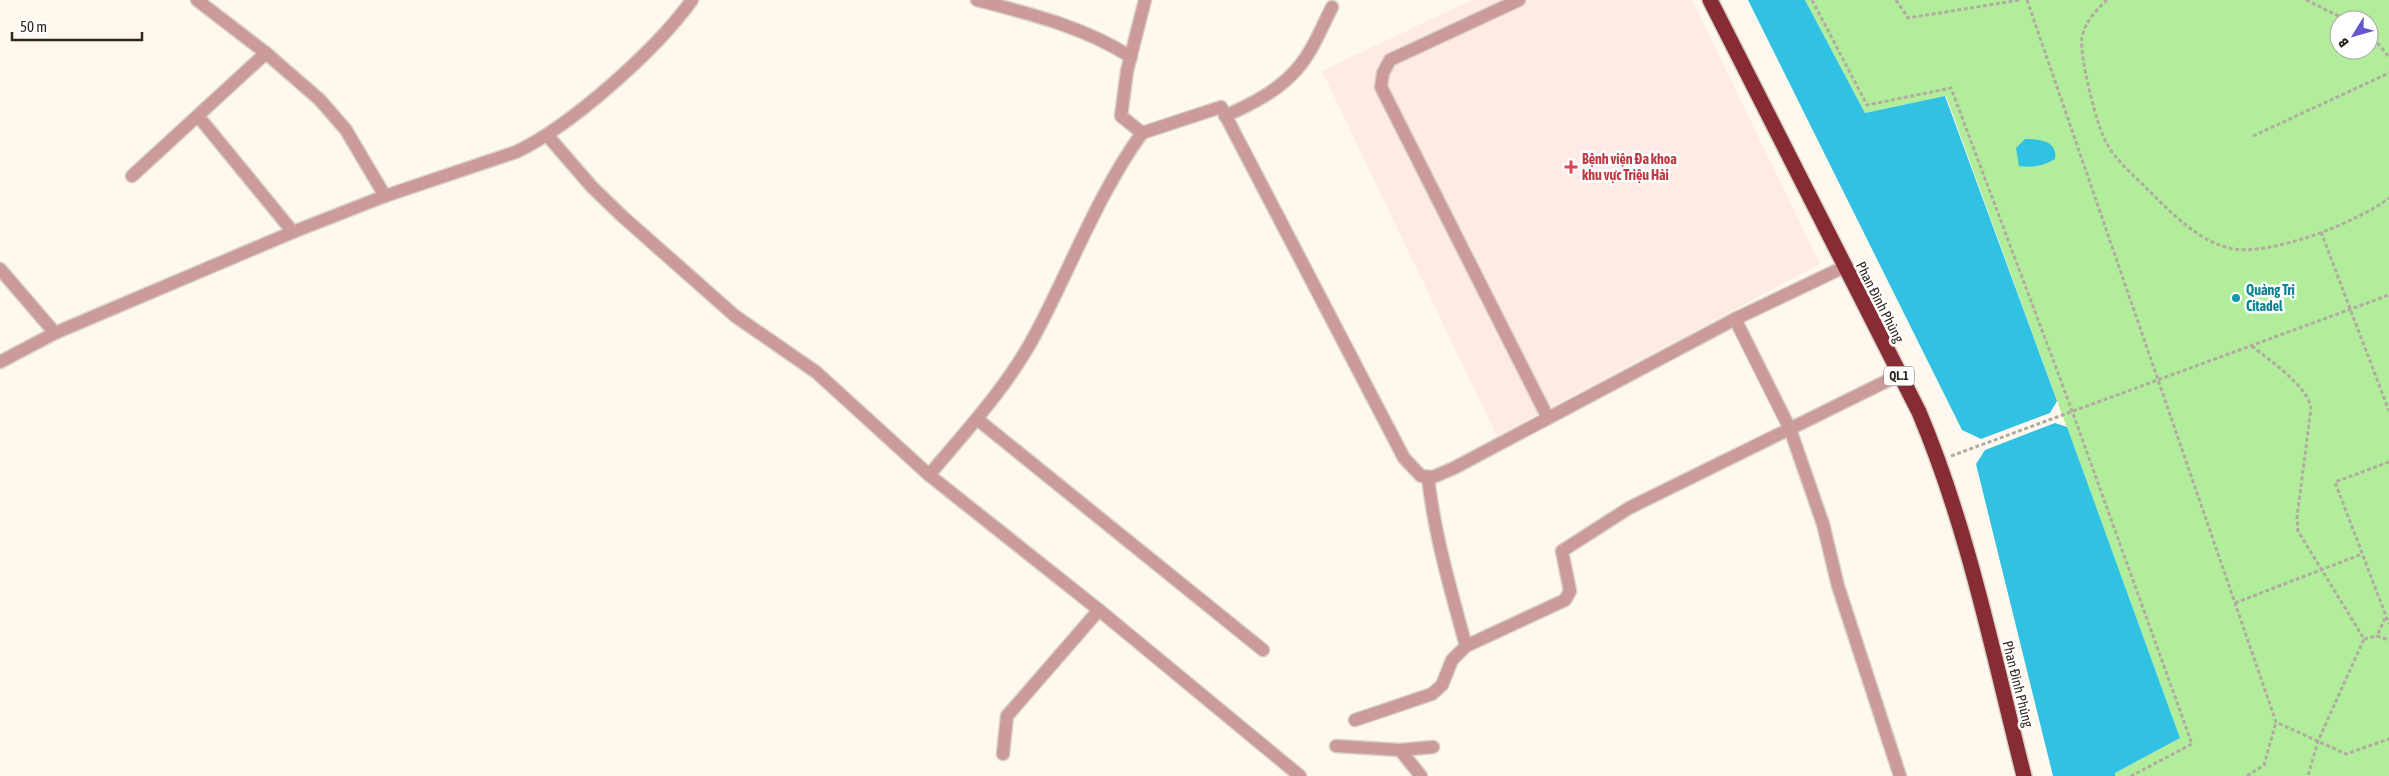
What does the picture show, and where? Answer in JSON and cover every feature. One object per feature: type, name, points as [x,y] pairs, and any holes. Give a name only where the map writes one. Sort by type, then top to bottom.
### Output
[{"type":"highway","name":"Phan Đình Phùng","points":[[1710,0],[1919,412],[1939,461],[1970,562],[2024,776]]},
{"type":"street","points":[[197,0],[266,53],[333,113],[346,130],[386,196]]},
{"type":"street","points":[[0,362],[56,333],[294,232],[386,196],[516,152],[547,135],[635,62],[676,20],[692,0]]},
{"type":"street","points":[[977,0],[1065,24],[1109,44],[1131,57]]},
{"type":"street","points":[[1142,133],[1121,116],[1131,57],[1145,0]]},
{"type":"street","points":[[1519,0],[1390,60],[1383,73],[1381,87],[1432,184],[1548,418]]},
{"type":"street","points":[[1226,116],[1255,103],[1282,84],[1298,68],[1332,7]]},
{"type":"street","points":[[132,176],[266,53]]},
{"type":"street","points":[[929,475],[977,419],[1020,360],[1114,178],[1142,133],[1221,107],[1404,458],[1421,476],[1433,477],[1454,468],[1735,319],[1844,267]]},
{"type":"street","points":[[198,116],[294,232]]},
{"type":"street","points":[[547,135],[592,186],[643,235],[735,316],[833,386],[929,475],[1099,610],[1300,776]]},
{"type":"street","points":[[0,269],[56,333]]},
{"type":"street","points":[[1735,319],[1790,429],[1823,524],[1838,586],[1900,776]]},
{"type":"street","points":[[1355,720],[1438,691],[1452,660],[1466,646],[1568,598],[1570,591],[1562,551],[1628,508],[1899,375]]},
{"type":"street","points":[[977,419],[1263,650]]},
{"type":"street","points":[[1428,477],[1430,499],[1466,646]]},
{"type":"street","points":[[1003,754],[1007,716],[1099,610]]},
{"type":"street","points":[[1336,746],[1400,750],[1433,747]]},
{"type":"street","points":[[1400,750],[1421,776]]},
{"type":"path","points":[[1812,0],[1867,105],[1951,88],[2072,411],[2192,744],[2131,776]]},
{"type":"path","points":[[1896,0],[1908,18],[2020,0]]},
{"type":"path","points":[[2027,0],[2276,722],[2264,765],[2247,776]]},
{"type":"path","points":[[2107,0],[2092,15],[2082,37],[2082,56],[2105,142],[2116,159],[2182,223],[2206,239],[2229,248],[2250,250],[2278,246],[2321,232],[2378,206],[2389,198]]},
{"type":"path","points":[[2306,0],[2329,11]]},
{"type":"path","points":[[2379,45],[2389,57]]},
{"type":"path","points":[[2253,136],[2389,73]]},
{"type":"path","points":[[2321,232],[2389,411]]},
{"type":"path","points":[[1939,461],[2389,295]]},
{"type":"path","points":[[2252,346],[2302,389],[2309,399],[2311,408],[2297,517],[2298,531],[2364,639]]},
{"type":"path","points":[[2389,462],[2335,482],[2389,624]]},
{"type":"path","points":[[2235,603],[2362,554]]},
{"type":"path","points":[[2377,636],[2385,617]]},
{"type":"path","points":[[2364,639],[2377,636],[2389,640]]},
{"type":"path","points":[[2308,776],[2318,741],[2364,639]]},
{"type":"path","points":[[2276,722],[2346,754],[2389,739]]},
{"type":"shaded area","name":"Bệnh viện Đa khoa khu vực Triệu Hải","points":[[1472,0],[1692,0],[1820,264],[1497,436],[1322,71]]},
{"type":"green space","points":[[1805,0],[2389,0],[2389,776],[2115,776],[2115,773],[2180,738],[1946,96],[1865,113]]},
{"type":"water","points":[[1748,0],[1805,0],[1865,113],[1945,96],[2057,401],[2050,413],[1981,439],[1962,430]]},
{"type":"water","points":[[2025,139],[2041,140],[2050,144],[2055,153],[2055,159],[2038,166],[2019,166],[2016,148]]},
{"type":"water","points":[[2055,423],[2067,427],[2180,738],[2115,773],[2115,776],[2053,776],[1976,464],[1985,450]]},
{"type":"place","name":"Bệnh viện Đa khoa khu vực Triệu Hải","points":[[1571,167]]},
{"type":"place","name":"Quảng Trị Citadel","points":[[2236,298]]}]
